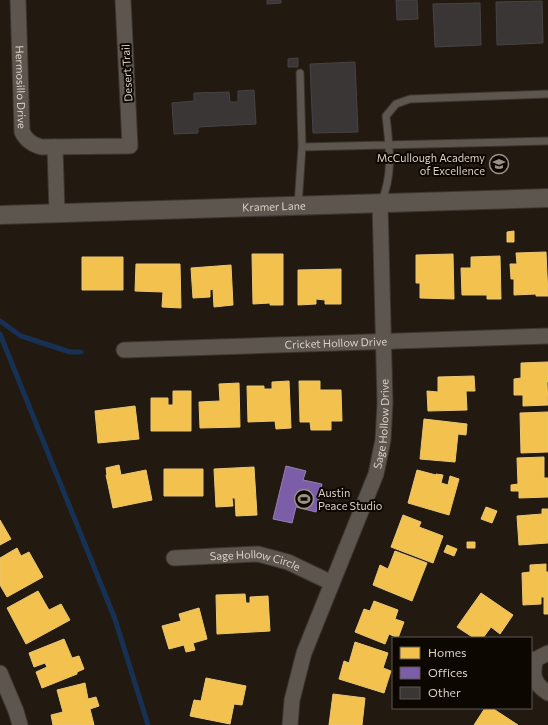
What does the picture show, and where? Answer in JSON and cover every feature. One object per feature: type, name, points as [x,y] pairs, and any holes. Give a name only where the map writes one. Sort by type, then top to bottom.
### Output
[{"type":"street","name":"Hermosillo Drive","points":[[18,0],[22,132],[26,139],[34,145],[41,147],[130,146]]},
{"type":"street","name":"Desert Trail","points":[[123,0],[130,146]]},
{"type":"street","points":[[55,147],[58,213]]},
{"type":"street","name":"Kramer Lane","points":[[0,215],[548,198]]},
{"type":"street","name":"Sage Hollow Drive","points":[[290,725],[292,700],[304,653],[376,474],[383,440],[385,410],[380,203]]},
{"type":"street","name":"Cricket Hollow Drive","points":[[124,350],[548,336]]},
{"type":"street","name":"Sage Hollow Circle","points":[[174,558],[258,554],[288,562],[332,583]]},
{"type":"street","points":[[548,653],[536,659],[533,669],[535,679],[541,688],[548,693]]},
{"type":"street","points":[[0,673],[16,711],[20,725]]},
{"type":"lane","points":[[298,206],[302,147],[300,73]]},
{"type":"lane","points":[[380,203],[386,191],[389,180],[389,145],[386,116],[396,104],[410,98],[548,94]]},
{"type":"lane","points":[[302,147],[548,141]]},
{"type":"building: Homes","points":[[514,231],[514,242],[507,242],[507,232]]},
{"type":"building: Homes","points":[[546,252],[548,296],[536,296],[536,294],[514,295],[514,279],[511,279],[510,264],[517,264],[516,253]]},
{"type":"building: Homes","points":[[252,254],[283,254],[283,305],[270,305],[270,303],[253,304]]},
{"type":"building: Homes","points":[[453,254],[454,299],[420,298],[420,283],[416,283],[416,255]]},
{"type":"building: Homes","points":[[500,256],[501,299],[487,299],[487,295],[462,295],[461,268],[471,268],[471,257]]},
{"type":"building: Homes","points":[[82,257],[123,257],[123,290],[82,290]]},
{"type":"building: Homes","points":[[136,264],[180,264],[181,308],[162,307],[163,292],[135,291]]},
{"type":"building: Homes","points":[[231,265],[233,305],[214,307],[213,289],[210,290],[210,297],[193,298],[191,268]]},
{"type":"building: Homes","points":[[341,269],[341,304],[325,304],[325,300],[316,299],[316,304],[298,305],[298,270]]},
{"type":"building: Homes","points":[[548,362],[548,405],[523,406],[523,395],[514,395],[514,379],[521,378],[521,363]]},
{"type":"building: Homes","points":[[474,376],[475,391],[466,391],[467,410],[428,411],[427,391],[438,392],[438,377]]},
{"type":"building: Homes","points":[[289,381],[291,428],[276,429],[275,421],[248,422],[247,386],[264,386],[264,389],[272,389],[272,382]]},
{"type":"building: Homes","points":[[299,381],[320,381],[320,390],[341,390],[342,421],[331,421],[331,430],[311,430],[310,422],[300,422]]},
{"type":"building: Homes","points":[[239,383],[240,427],[200,428],[199,402],[220,401],[219,384]]},
{"type":"building: Homes","points":[[173,391],[191,391],[191,431],[151,431],[151,398],[168,398],[168,405],[173,405]]},
{"type":"building: Homes","points":[[135,406],[139,439],[98,443],[95,411]]},
{"type":"building: Homes","points":[[548,412],[548,452],[521,453],[520,413]]},
{"type":"building: Homes","points":[[424,419],[467,424],[466,435],[458,434],[455,462],[420,459]]},
{"type":"building: Homes","points":[[544,457],[544,478],[548,478],[548,497],[519,498],[519,491],[511,491],[511,485],[518,484],[517,458]]},
{"type":"building: Homes","points":[[119,465],[121,475],[146,470],[152,500],[113,508],[106,475],[106,468]]},
{"type":"building: Homes","points":[[254,467],[257,515],[236,516],[235,498],[232,498],[233,506],[216,507],[214,469]]},
{"type":"building: Homes","points":[[164,469],[203,469],[203,496],[164,496]]},
{"type":"building: Homes","points":[[417,470],[436,475],[443,475],[441,483],[448,485],[450,476],[459,479],[449,515],[408,503]]},
{"type":"building: Homes","points":[[486,507],[497,511],[492,523],[481,519]]},
{"type":"building: Homes","points":[[542,509],[548,509],[548,543],[519,545],[517,516],[542,514]]},
{"type":"building: Homes","points":[[403,515],[421,522],[419,527],[443,536],[433,563],[391,547]]},
{"type":"building: Homes","points":[[0,520],[11,539],[0,545]]},
{"type":"building: Homes","points":[[467,542],[475,542],[475,548],[467,548]]},
{"type":"building: Homes","points":[[447,545],[457,549],[454,556],[444,552]]},
{"type":"building: Homes","points":[[17,548],[21,556],[29,552],[43,577],[7,597],[0,585],[0,558]]},
{"type":"building: Homes","points":[[395,551],[427,563],[412,601],[373,585],[380,565],[388,569]]},
{"type":"building: Homes","points":[[546,564],[546,572],[548,572],[548,614],[544,614],[544,597],[541,597],[541,604],[523,605],[522,573],[530,572],[530,565]]},
{"type":"building: Homes","points":[[38,591],[49,610],[61,604],[70,620],[26,644],[7,608]]},
{"type":"building: Homes","points":[[481,593],[513,615],[500,634],[491,627],[484,637],[472,637],[457,627]]},
{"type":"building: Homes","points":[[245,594],[246,603],[250,603],[250,597],[268,596],[270,631],[217,634],[216,595]]},
{"type":"building: Homes","points":[[374,601],[398,610],[395,619],[404,622],[398,637],[389,634],[385,644],[355,632],[364,609],[370,611]]},
{"type":"building: Homes","points":[[199,608],[207,639],[193,643],[195,650],[186,652],[184,645],[169,649],[162,626],[181,621],[179,614]]},
{"type":"building: Homes","points":[[64,639],[72,658],[79,656],[84,669],[77,672],[77,674],[42,688],[36,672],[47,667],[45,663],[34,667],[29,653]]},
{"type":"building: Homes","points":[[355,642],[388,653],[383,668],[391,671],[384,693],[339,679],[344,661],[349,663]]},
{"type":"building: Homes","points":[[206,678],[246,686],[242,705],[234,704],[230,724],[190,716],[194,700],[201,701]]},
{"type":"building: Homes","points":[[85,683],[88,699],[96,697],[99,706],[90,709],[94,725],[53,725],[51,715],[63,712],[57,690]]},
{"type":"building: Homes","points":[[333,694],[365,698],[362,725],[329,725]]},
{"type":"building: Homes","points":[[484,709],[494,709],[518,725],[474,725]]},
{"type":"building: Offices","points":[[286,466],[306,471],[303,480],[322,484],[316,512],[296,507],[292,523],[273,519]]},
{"type":"building: Other","points":[[267,0],[281,0],[281,3],[267,4]]},
{"type":"building: Other","points":[[396,0],[417,0],[418,19],[397,20]]},
{"type":"building: Other","points":[[542,1],[543,43],[497,45],[496,2]]},
{"type":"building: Other","points":[[480,3],[481,45],[435,47],[433,4]]},
{"type":"building: Other","points":[[298,58],[298,67],[288,67],[288,59]]},
{"type":"building: Other","points":[[355,62],[358,132],[313,133],[310,64]]},
{"type":"building: Other","points":[[254,90],[256,124],[198,127],[198,133],[174,134],[172,103],[194,101],[194,93],[229,92],[230,102],[238,102],[238,91]]},
{"type":"waterway","points":[[0,321],[21,336],[70,352],[81,352]]},
{"type":"waterway","points":[[0,334],[115,619],[148,725]]},
{"type":"place","name":"McCullough Academy of Excellence","points":[[499,164]]},
{"type":"place","name":"Austin Peace Studio","points":[[304,499]]}]
